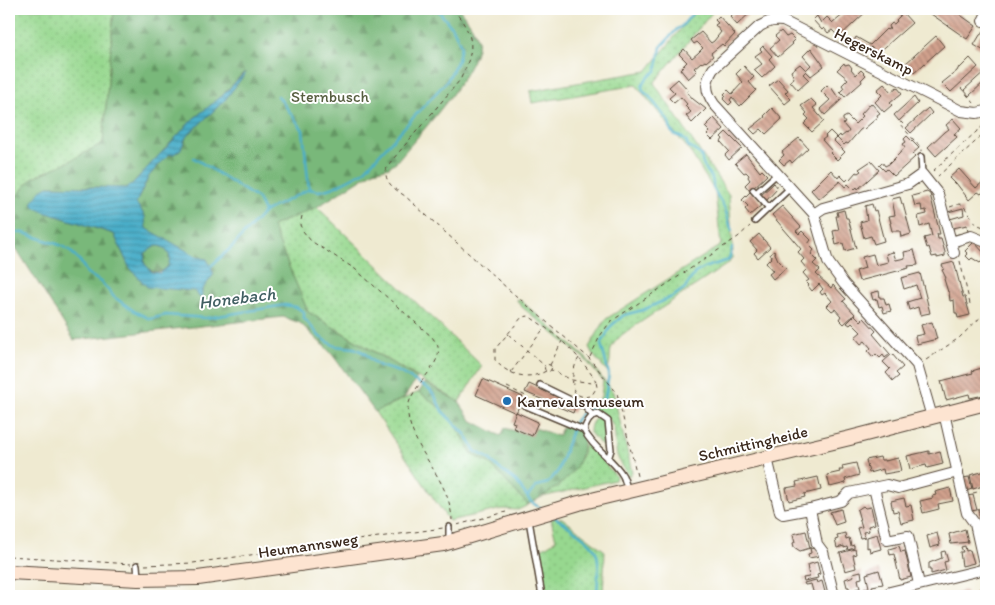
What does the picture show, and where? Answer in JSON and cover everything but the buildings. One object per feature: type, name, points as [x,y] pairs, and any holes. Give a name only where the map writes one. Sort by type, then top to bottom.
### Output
[{"type":"street","name":"Hegerskamp","points":[[982,112],[961,111],[783,21],[769,20],[760,26],[713,69],[708,77],[706,87],[708,96],[714,104],[814,214],[828,262],[844,284],[917,365],[938,415],[958,472],[967,513],[975,524],[986,569]]},
{"type":"street","points":[[814,214],[822,208],[908,184],[922,174],[938,194],[954,253]]},
{"type":"street","points":[[951,242],[972,236],[986,242]]},
{"type":"street","name":"Schmittingheide","points":[[532,516],[766,454],[986,403]]},
{"type":"street","points":[[766,454],[780,512],[783,514],[842,501],[848,493],[887,485],[898,488],[958,472]]},
{"type":"street","points":[[874,488],[887,540],[908,536],[919,584]]},
{"type":"street","points":[[810,509],[817,544],[823,552],[834,596]]},
{"type":"street","name":"Heumannsweg","points":[[9,572],[138,572],[198,578],[449,542],[532,516]]},
{"type":"street","points":[[887,596],[890,592],[919,584],[986,569]]},
{"type":"lane","points":[[921,157],[922,174]]},
{"type":"lane","points":[[769,208],[755,191],[777,174]]},
{"type":"lane","points":[[755,221],[790,188]]},
{"type":"lane","points":[[540,385],[585,407],[592,415]]},
{"type":"lane","points":[[524,405],[582,429],[623,475],[628,491]]},
{"type":"lane","points":[[582,429],[592,415],[598,414],[608,421],[611,450],[608,459]]},
{"type":"lane","points":[[532,516],[542,596]]},
{"type":"lane","points":[[449,527],[449,542]]},
{"type":"path","points":[[453,9],[466,25],[471,40],[471,53],[466,67],[460,80],[388,165],[386,169],[387,180],[390,186],[405,196],[508,289],[590,358],[616,393],[638,479]]},
{"type":"path","points":[[961,88],[982,112]]},
{"type":"path","points":[[903,124],[901,122],[900,124],[921,148],[921,157]]},
{"type":"path","points":[[922,174],[932,172],[940,166],[986,123]]},
{"type":"path","points":[[978,131],[982,136]]},
{"type":"path","points":[[940,175],[986,132]]},
{"type":"path","points":[[954,152],[958,157]]},
{"type":"path","points":[[947,159],[951,164]]},
{"type":"path","points":[[940,166],[944,170]]},
{"type":"path","points":[[942,209],[960,204],[965,207],[976,224],[986,228]]},
{"type":"path","points":[[302,216],[300,225],[312,241],[355,269],[432,337],[438,345],[438,354],[412,396],[408,414],[415,435],[444,488],[451,511],[452,522],[449,527]]},
{"type":"path","points":[[590,358],[600,336],[610,322],[738,237],[755,221]]},
{"type":"path","points":[[954,253],[958,257],[970,304]]},
{"type":"path","points":[[917,365],[946,348],[986,312]]},
{"type":"path","points":[[579,358],[576,363],[572,380],[572,387],[576,394],[587,397],[596,392],[596,381],[579,358],[562,341],[545,326],[529,316],[522,317],[500,342],[494,353],[495,360],[500,366],[511,373],[529,376],[551,370],[572,380],[592,383],[596,381]]},
{"type":"path","points":[[511,373],[545,326]]},
{"type":"path","points":[[507,334],[546,366],[546,371]]},
{"type":"path","points":[[551,370],[550,365],[562,341]]},
{"type":"path","points":[[546,366],[550,365]]},
{"type":"path","points":[[507,387],[528,397],[524,405]]},
{"type":"path","points":[[963,495],[986,490]]},
{"type":"path","points":[[9,556],[138,572],[449,527],[503,512],[532,516]]},
{"type":"green space","points":[[9,9],[114,9],[103,143],[33,178],[9,205]]},
{"type":"green space","name":"Sternbusch","points":[[114,9],[459,9],[477,39],[476,51],[470,67],[446,102],[397,161],[389,167],[374,171],[317,207],[272,226],[308,312],[417,378],[404,398],[375,412],[331,353],[300,323],[283,317],[74,340],[16,248],[9,247],[9,205],[32,178],[66,163],[103,143]],"holes":[[[244,72],[225,100],[186,137],[174,154],[168,155],[149,176],[136,203],[145,216],[145,228],[207,260],[214,274],[202,290],[201,299],[194,290],[147,287],[129,267],[114,234],[44,212],[49,186],[126,188],[132,184],[193,119],[222,96]]]},
{"type":"green space","points":[[697,9],[715,9],[654,83],[729,195],[733,252],[729,252],[733,256],[729,263],[623,334],[611,349],[607,371],[593,355],[589,347],[606,319],[721,245],[715,192],[689,150],[636,85],[532,103],[530,91],[647,71]]},
{"type":"green space","points":[[317,207],[482,366],[459,402],[308,312],[272,226]]},
{"type":"green space","points":[[157,246],[166,250],[170,259],[166,268],[157,272],[148,268],[144,259],[148,250]]},
{"type":"green space","points":[[516,299],[520,300],[587,359],[613,392],[632,472],[629,476],[617,455],[613,425],[605,416],[597,411],[593,412],[588,405],[598,402],[601,396],[603,381],[585,359],[522,307]]},
{"type":"green space","points":[[425,383],[459,402],[471,420],[501,436],[505,428],[532,436],[535,428],[558,436],[564,424],[584,432],[583,446],[575,469],[560,485],[528,505],[489,463],[472,454],[456,425],[438,406],[419,392]]},
{"type":"green space","points":[[419,392],[438,406],[456,425],[472,454],[489,463],[528,505],[518,510],[502,509],[449,521],[375,412]]},
{"type":"green space","points":[[597,417],[605,422],[608,440],[606,450],[590,433],[591,424]]},
{"type":"green space","points":[[587,443],[616,476],[615,480],[542,497],[554,489],[569,474],[581,457],[584,446]]},
{"type":"green space","points":[[562,518],[605,551],[603,596],[547,596],[540,550],[556,540],[551,519]]},
{"type":"water","points":[[245,72],[225,100],[186,137],[181,149],[174,154],[168,155],[149,176],[136,203],[145,216],[146,228],[198,257],[207,259],[214,274],[202,290],[202,300],[194,291],[147,287],[129,267],[114,234],[44,212],[34,207],[32,203],[41,190],[48,186],[126,188],[132,184],[193,119],[222,96]],"holes":[[[156,246],[161,246],[165,249],[170,258],[168,266],[160,273],[152,272],[144,263],[145,253]]]},
{"type":"waterway","points":[[211,266],[234,245],[264,212],[309,189],[319,191],[332,188],[363,172],[447,81],[458,60],[461,46],[454,30],[437,9]]},
{"type":"waterway","points":[[696,9],[661,47],[656,71],[647,78],[642,86],[643,91],[669,122],[671,131],[681,137],[688,146],[701,155],[703,165],[712,179],[713,188],[725,209],[732,231]]},
{"type":"waterway","points":[[278,96],[303,130],[309,189]]},
{"type":"waterway","points":[[194,158],[258,199],[264,212]]},
{"type":"waterway","name":"Honebach","points":[[9,232],[24,233],[69,250],[80,261],[87,273],[102,283],[114,297],[134,311],[150,319],[166,315],[206,318],[285,305],[296,307],[304,312],[304,318],[320,337],[335,346],[354,348],[365,353],[380,366],[399,372],[429,389],[435,396],[442,411],[466,435],[475,451],[488,458],[516,481],[531,502],[542,509]]},
{"type":"waterway","points":[[528,496],[537,486],[548,483],[558,471],[575,421],[580,415],[605,398],[609,374],[601,344],[611,326],[624,315],[643,310],[674,296],[685,288],[695,273],[706,267],[729,260],[732,248]]},
{"type":"waterway","name":"Honebach","points":[[553,516],[582,536],[595,550],[598,566],[597,596]]},
{"type":"place","name":"Karnevalsmuseum","points":[[507,401]]}]
